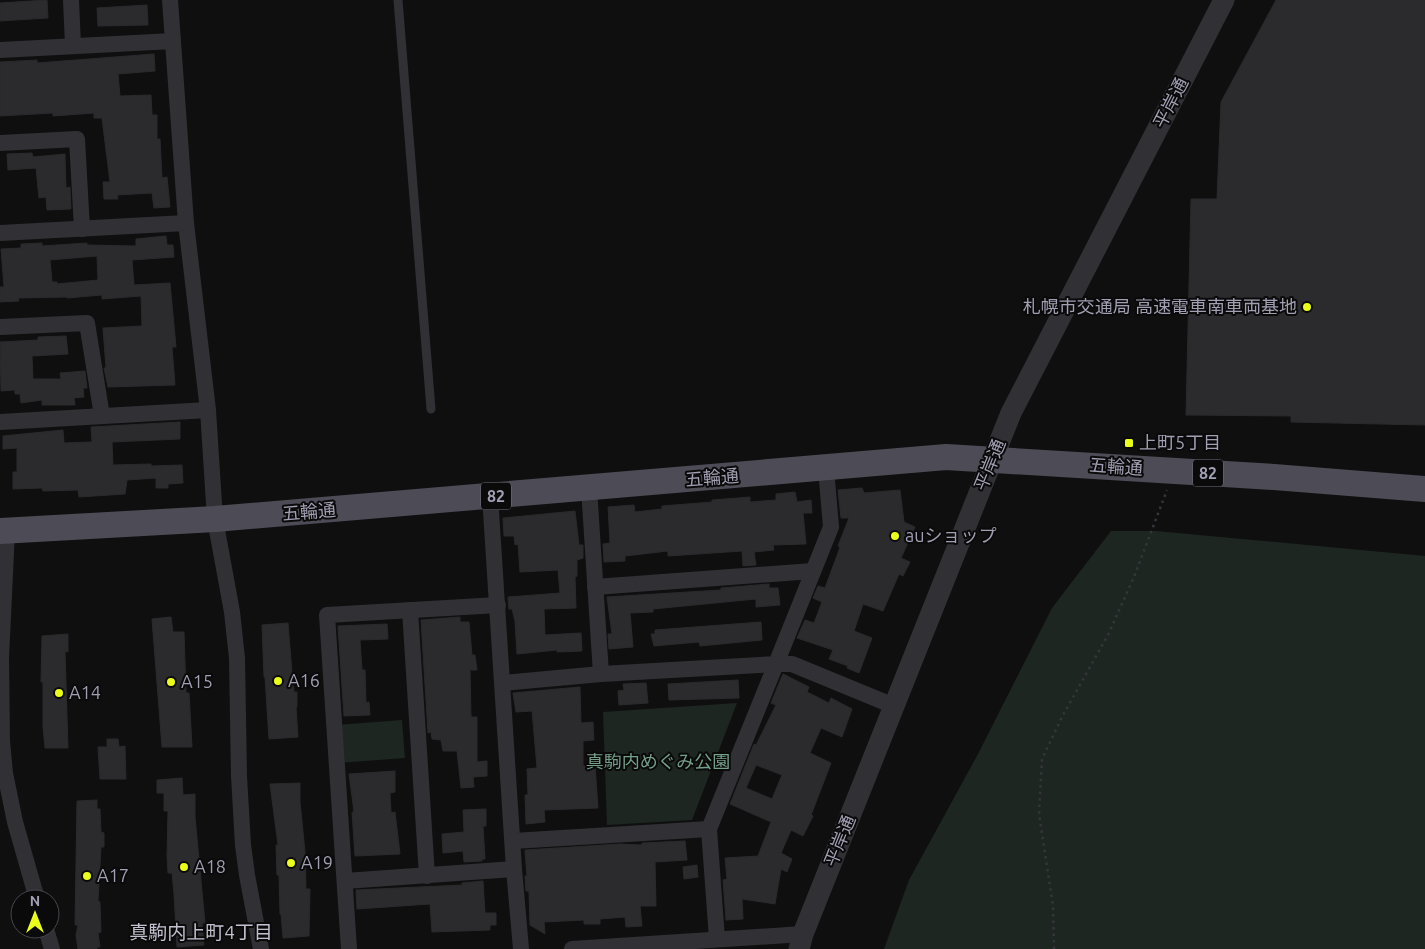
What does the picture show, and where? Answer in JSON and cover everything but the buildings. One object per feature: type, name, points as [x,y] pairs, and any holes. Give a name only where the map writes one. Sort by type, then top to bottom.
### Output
[{"type":"main road","name":"五輪通","points":[[3,531],[215,519],[946,457],[1125,467],[1425,489]]},
{"type":"street","points":[[71,0],[73,45]]},
{"type":"street","points":[[170,0],[186,223],[208,410],[215,519],[232,612],[237,658],[242,845],[261,949]]},
{"type":"street","name":"平岸通","points":[[801,942],[1011,413],[1224,0]]},
{"type":"street","points":[[0,50],[173,41]]},
{"type":"street","points":[[0,143],[77,139],[82,229]]},
{"type":"street","points":[[0,233],[186,223]]},
{"type":"street","points":[[0,327],[87,323],[102,416]]},
{"type":"street","points":[[0,422],[208,410]]},
{"type":"street","points":[[717,939],[709,829],[831,527],[826,468]]},
{"type":"street","points":[[589,488],[600,674]]},
{"type":"street","points":[[490,496],[514,869],[521,949]]},
{"type":"street","points":[[3,531],[2,741],[5,773],[14,822],[34,889]]},
{"type":"street","points":[[595,587],[813,571]]},
{"type":"street","points":[[349,949],[327,616],[498,605]]},
{"type":"street","points":[[410,610],[427,876]]},
{"type":"street","points":[[503,684],[600,674],[792,664],[894,706]]},
{"type":"street","points":[[513,842],[709,829]]},
{"type":"street","points":[[345,881],[514,869]]},
{"type":"street","points":[[572,949],[717,939],[801,942]]},
{"type":"lane","points":[[398,0],[431,409]]},
{"type":"path","points":[[1054,949],[1053,906],[1038,814],[1042,759],[1063,715],[1108,635],[1134,577],[1170,483]]},
{"type":"green space","points":[[1111,531],[1156,531],[1425,556],[1425,949],[884,949],[909,880],[978,754],[1052,608]]},
{"type":"green space","name":"真駒内めぐみ公園","points":[[737,703],[692,820],[607,825],[603,712]]},
{"type":"green space","points":[[402,720],[405,758],[338,763],[336,725]]},
{"type":"place","name":"札幌市交通局 高速電車南車両基地","points":[[1307,307]]},
{"type":"place","name":"上町5丁目","points":[[1129,443]]},
{"type":"place","name":"auショップ","points":[[895,536]]},
{"type":"place","name":"A16","points":[[278,681]]},
{"type":"place","name":"A15","points":[[171,682]]},
{"type":"place","name":"A14","points":[[59,693]]},
{"type":"place","name":"A19","points":[[291,863]]},
{"type":"place","name":"A18","points":[[184,867]]},
{"type":"place","name":"A17","points":[[87,876]]},
{"type":"district","name":"真駒内上町4丁目","points":[[201,932]]}]
